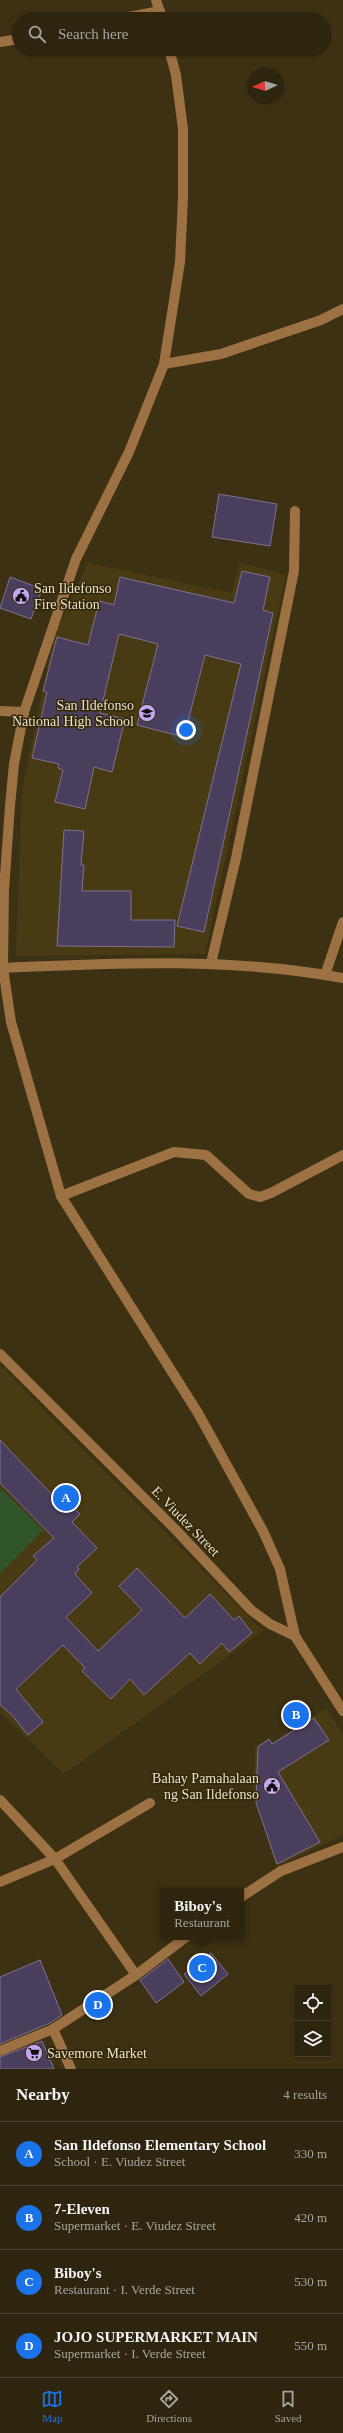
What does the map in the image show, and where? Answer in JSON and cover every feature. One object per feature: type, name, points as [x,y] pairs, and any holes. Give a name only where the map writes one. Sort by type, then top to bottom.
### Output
[{"type":"street","points":[[156,0],[160,12]]},
{"type":"street","points":[[0,42],[12,40]]},
{"type":"street","points":[[171,56],[176,75],[183,129],[183,198],[180,262],[164,364],[129,452],[76,559],[24,712],[14,764],[10,806],[4,890],[1,968],[11,1022],[61,1196],[198,1413],[263,1531],[280,1569],[295,1636],[343,1711]]},
{"type":"street","points":[[164,364],[235,350],[320,320],[343,309]]},
{"type":"street","points":[[211,963],[236,858],[294,571],[295,512]]},
{"type":"street","points":[[0,711],[24,712]]},
{"type":"street","points":[[325,975],[343,922]]},
{"type":"street","points":[[1,968],[129,963],[211,963],[343,978]]},
{"type":"street","points":[[61,1196],[174,1152],[206,1155],[250,1194],[260,1197],[271,1193],[343,1155]]},
{"type":"street","name":"E. Viudez Street","points":[[0,1354],[175,1529],[251,1610],[270,1624],[295,1636]]},
{"type":"street","points":[[0,1800],[55,1859],[136,1975]]},
{"type":"street","points":[[0,1882],[55,1859],[150,1803]]},
{"type":"street","points":[[244,1895],[281,1871],[343,1847]]},
{"type":"street","points":[[0,2051],[53,2029],[136,1975],[182,1940]]},
{"type":"street","points":[[53,2029],[70,2069]]},
{"type":"shaded area","name":"San Ildefonso National High School","points":[[239,562],[286,575],[205,954],[16,956],[22,790],[54,636],[88,563],[232,593]]},
{"type":"shaded area","points":[[0,1365],[263,1631],[64,1774],[0,1712]]},
{"type":"shaded area","points":[[326,1708],[343,1735],[343,1835],[276,1867],[253,1788],[255,1746],[268,1739],[271,1743]]},
{"type":"green space","points":[[0,1488],[43,1530],[0,1574]]},
{"type":"building","points":[[219,494],[277,504],[270,546],[212,537]]},
{"type":"building","points":[[242,571],[270,577],[263,610],[273,613],[204,932],[177,926],[241,664],[205,655],[184,737],[137,725],[158,644],[119,634],[100,713],[125,719],[112,772],[94,767],[85,809],[55,802],[63,770],[58,768],[59,764],[32,758],[47,692],[43,691],[57,637],[88,645],[99,601],[114,605],[120,577],[234,603]]},
{"type":"building","name":"San Ildefonso Fire Station","points":[[10,577],[42,589],[31,619],[0,608]]},
{"type":"building","points":[[64,830],[84,831],[81,865],[84,865],[82,891],[131,891],[131,920],[175,920],[174,947],[57,946]]},
{"type":"building","points":[[0,1440],[58,1501],[63,1496],[80,1514],[72,1522],[97,1548],[77,1567],[79,1569],[75,1574],[92,1593],[66,1617],[98,1651],[142,1610],[119,1586],[137,1568],[185,1618],[210,1594],[234,1620],[239,1616],[252,1633],[229,1652],[222,1643],[200,1664],[190,1653],[144,1695],[130,1679],[111,1699],[82,1671],[85,1668],[63,1645],[16,1689],[43,1722],[28,1735],[11,1714],[0,1705],[0,1597],[37,1560],[33,1556],[54,1538],[0,1483]]},
{"type":"building","name":"Bahay Pamahalaan ng San Ildefonso","points":[[314,1718],[329,1740],[278,1772],[320,1842],[277,1864],[256,1803],[258,1747],[269,1739],[272,1744]]},
{"type":"building","points":[[211,1953],[228,1974],[201,1996],[184,1974]]},
{"type":"building","points":[[168,1959],[184,1982],[156,2003],[140,1980]]},
{"type":"building","points":[[40,1960],[62,2015],[50,2023],[0,2044],[0,1977]]},
{"type":"building","name":"Savemore Market","points":[[42,2041],[54,2069],[0,2069],[0,2057]]},
{"type":"place","name":"San Ildefonso Fire Station","points":[[21,596]]},
{"type":"place","name":"San Ildefonso National High School","points":[[147,713]]},
{"type":"place","name":"San Ildefonso Elementary School","points":[[66,1498]]},
{"type":"place","name":"7-Eleven","points":[[296,1715]]},
{"type":"place","name":"Bahay Pamahalaan ng San Ildefonso","points":[[272,1786]]},
{"type":"place","name":"Biboy's","points":[[202,1968]]},
{"type":"place","name":"JOJO SUPERMARKET MAIN","points":[[98,2005]]},
{"type":"place","name":"Savemore Market","points":[[34,2053]]}]
